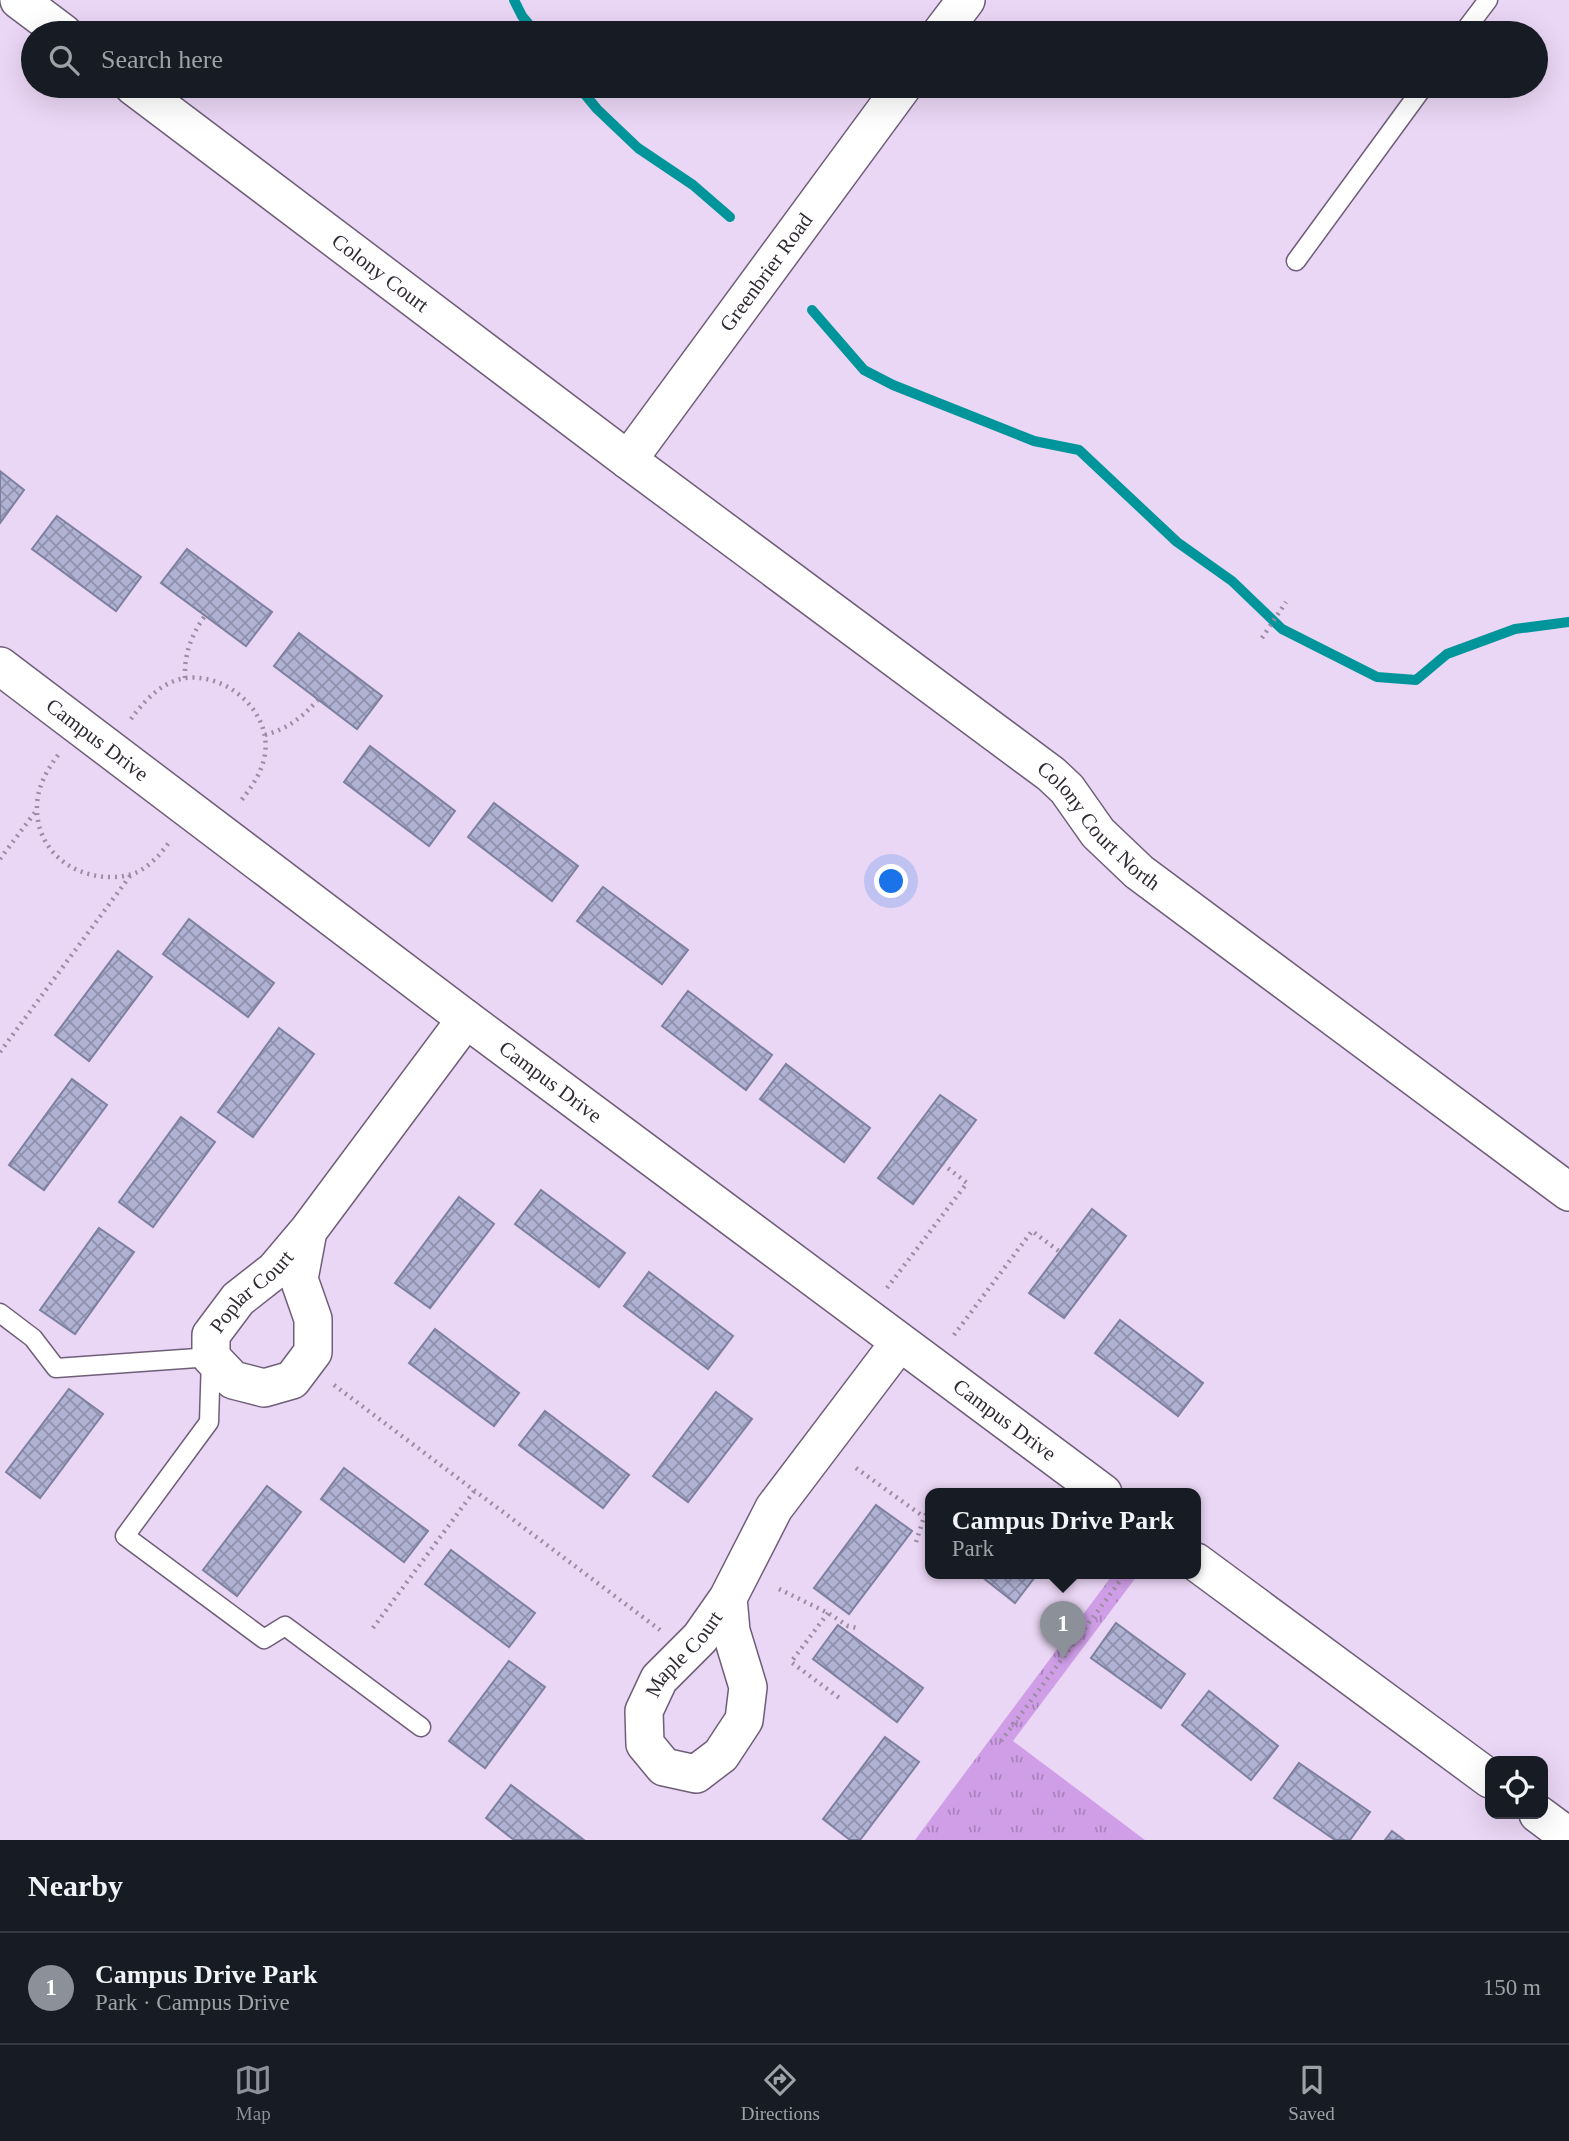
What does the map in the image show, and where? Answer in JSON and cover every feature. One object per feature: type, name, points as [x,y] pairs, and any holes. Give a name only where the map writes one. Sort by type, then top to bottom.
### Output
[{"type":"street","points":[[19,0],[47,21]]},
{"type":"street","points":[[950,21],[965,0]]},
{"type":"street","name":"Colony Court","points":[[149,98],[628,460]]},
{"type":"street","name":"Greenbrier Road","points":[[628,460],[893,98]]},
{"type":"street","name":"Colony Court North","points":[[628,460],[1051,774],[1067,789],[1098,833],[1139,872],[1569,1192]]},
{"type":"street","name":"Campus Drive","points":[[0,666],[466,1019],[1095,1488]]},
{"type":"street","name":"Poplar Court","points":[[308,1231],[299,1279],[313,1319],[313,1352],[292,1380],[264,1388],[233,1380],[211,1357],[211,1335],[238,1299],[275,1270],[308,1231],[466,1019]]},
{"type":"street","name":"Maple Court","points":[[728,1598],[774,1508],[899,1343]]},
{"type":"street","points":[[1201,1566],[1485,1775]]},
{"type":"street","points":[[1545,1819],[1569,1837]]},
{"type":"lane","points":[[1472,21],[1488,0]]},
{"type":"lane","points":[[1296,261],[1415,98]]},
{"type":"lane","points":[[0,1313],[33,1338],[56,1368],[211,1357],[209,1422],[125,1536],[264,1639],[285,1626],[421,1727]]},
{"type":"path","points":[[1262,638],[1286,602]]},
{"type":"path","points":[[185,678],[184,664],[189,644],[205,616]]},
{"type":"path","points":[[128,723],[151,695],[168,684],[185,678],[219,682],[234,690],[248,703],[265,735],[265,757],[258,777],[238,805]]},
{"type":"path","points":[[265,735],[284,730],[299,720],[318,699]]},
{"type":"path","points":[[60,752],[46,772],[39,789],[36,810],[44,839],[58,858],[74,870],[92,875],[131,875]]},
{"type":"path","points":[[0,859],[36,810]]},
{"type":"path","points":[[0,1052],[131,875],[161,854],[177,833]]},
{"type":"path","points":[[884,1292],[967,1183],[944,1166]]},
{"type":"path","points":[[949,1342],[1032,1231],[1060,1252]]},
{"type":"path","points":[[328,1380],[666,1634]]},
{"type":"path","points":[[856,1468],[924,1517],[916,1542]]},
{"type":"path","points":[[373,1628],[475,1490]]},
{"type":"path","points":[[1001,1741],[1122,1579]]},
{"type":"path","points":[[779,1589],[848,1626],[857,1628]]},
{"type":"path","points":[[828,1613],[791,1662],[842,1700]]},
{"type":"green space","points":[[1110,1579],[1135,1579],[1013,1741],[1145,1840],[915,1840]]},
{"type":"building","points":[[0,471],[24,490],[0,523]]},
{"type":"building","points":[[57,516],[141,577],[116,611],[32,549]]},
{"type":"building","points":[[187,549],[272,612],[246,646],[161,583]]},
{"type":"building","points":[[299,633],[382,696],[357,729],[274,666]]},
{"type":"building","points":[[370,746],[455,811],[429,846],[344,782]]},
{"type":"building","points":[[494,803],[578,866],[552,901],[468,837]]},
{"type":"building","points":[[603,887],[688,950],[662,984],[577,921]]},
{"type":"building","points":[[189,919],[274,983],[248,1017],[163,954]]},
{"type":"building","points":[[118,951],[152,977],[89,1061],[55,1035]]},
{"type":"building","points":[[688,991],[772,1055],[746,1090],[662,1026]]},
{"type":"building","points":[[279,1028],[314,1054],[253,1137],[218,1112]]},
{"type":"building","points":[[786,1064],[870,1128],[844,1162],[760,1099]]},
{"type":"building","points":[[72,1079],[107,1105],[44,1190],[9,1165]]},
{"type":"building","points":[[940,1095],[976,1120],[913,1204],[878,1178]]},
{"type":"building","points":[[181,1117],[215,1142],[153,1227],[119,1202]]},
{"type":"building","points":[[541,1190],[625,1253],[599,1287],[515,1224]]},
{"type":"building","points":[[459,1197],[494,1224],[430,1308],[395,1283]]},
{"type":"building","points":[[1092,1209],[1126,1236],[1064,1318],[1029,1293]]},
{"type":"building","points":[[99,1228],[134,1252],[75,1334],[40,1310]]},
{"type":"building","points":[[649,1272],[733,1336],[708,1369],[624,1306]]},
{"type":"building","points":[[1120,1320],[1203,1383],[1178,1416],[1095,1353]]},
{"type":"building","points":[[435,1329],[519,1393],[494,1426],[409,1363]]},
{"type":"building","points":[[69,1389],[103,1414],[40,1498],[6,1472]]},
{"type":"building","points":[[716,1392],[752,1419],[688,1502],[653,1476]]},
{"type":"building","points":[[545,1411],[629,1475],[603,1508],[519,1445]]},
{"type":"building","points":[[344,1468],[428,1531],[404,1562],[321,1499]]},
{"type":"building","points":[[267,1486],[301,1512],[237,1596],[203,1570]]},
{"type":"building","points":[[876,1505],[912,1531],[849,1614],[814,1588]]},
{"type":"building","points":[[451,1550],[535,1613],[509,1647],[425,1584]]},
{"type":"building","points":[[985,1579],[1033,1579],[1015,1603]]},
{"type":"building","points":[[1116,1623],[1185,1674],[1161,1708],[1091,1658]]},
{"type":"building","points":[[838,1625],[923,1688],[897,1722],[813,1659]]},
{"type":"building","points":[[509,1661],[545,1687],[485,1768],[449,1741]]},
{"type":"building","points":[[1209,1691],[1278,1746],[1251,1780],[1182,1725]]},
{"type":"building","points":[[885,1737],[919,1762],[860,1840],[850,1840],[823,1819]]},
{"type":"building","points":[[1299,1763],[1370,1812],[1350,1840],[1335,1840],[1274,1798]]},
{"type":"building","points":[[511,1785],[584,1840],[514,1840],[486,1818]]},
{"type":"building","points":[[1392,1831],[1404,1840],[1385,1840]]},
{"type":"waterway","points":[[514,0],[526,21]]},
{"type":"waterway","points":[[588,98],[638,148],[693,185],[730,217]]},
{"type":"waterway","points":[[812,310],[864,370],[893,385],[1034,441],[1079,450],[1177,542],[1232,581],[1282,629],[1377,677],[1416,680],[1447,654],[1515,629],[1569,622]]},
{"type":"place","name":"Campus Drive Park","points":[[1063,1659]]}]
